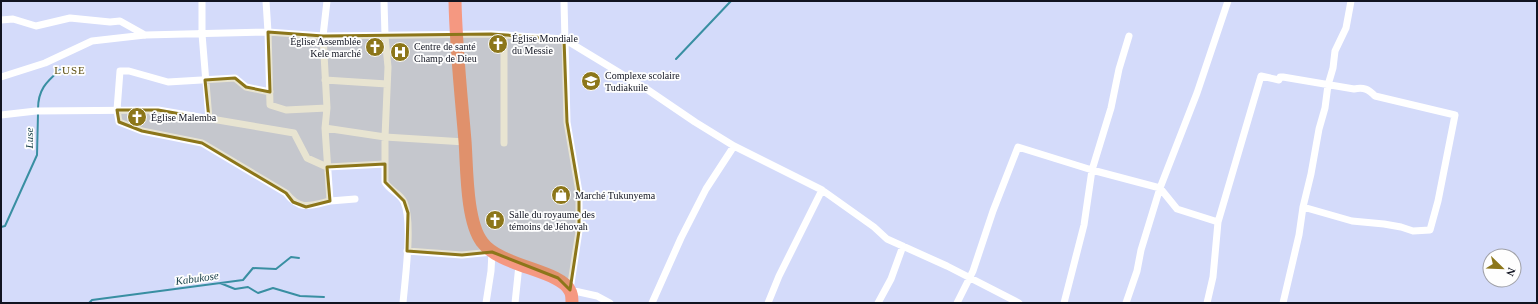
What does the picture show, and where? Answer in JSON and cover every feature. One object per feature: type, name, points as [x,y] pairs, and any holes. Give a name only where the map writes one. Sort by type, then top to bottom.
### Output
[{"type":"highway","points":[[455,1],[456,34],[468,195],[474,224],[481,241],[492,252],[519,265],[558,278],[571,297]]},
{"type":"street","points":[[202,1],[202,34],[209,119]]},
{"type":"street","points":[[266,1],[270,105],[286,110],[327,108]]},
{"type":"street","points":[[327,1],[323,36],[327,108],[325,128],[330,201]]},
{"type":"street","points":[[384,1],[384,36],[388,67],[385,182],[389,188],[398,194],[404,201],[408,213],[403,303]]},
{"type":"street","points":[[564,1],[567,122],[579,192],[579,231],[571,297],[597,296],[610,303]]},
{"type":"street","points":[[1126,303],[1138,271],[1141,250],[1160,188],[1197,93],[1228,1]]},
{"type":"street","points":[[1283,303],[1299,235],[1302,207],[1311,174],[1319,129],[1325,108],[1328,85],[1333,68],[1334,51],[1346,28],[1351,1]]},
{"type":"street","points":[[1,20],[13,19],[36,26],[70,18],[110,22],[120,21],[145,35]]},
{"type":"street","points":[[1,77],[45,63],[92,41],[145,35],[268,32],[323,36],[491,34],[564,39],[648,90],[734,146],[822,190],[874,227],[887,239],[1020,303]]},
{"type":"street","points":[[504,36],[504,143]]},
{"type":"street","points":[[1064,303],[1084,225],[1092,170],[1111,108],[1119,69],[1129,36]]},
{"type":"street","points":[[270,92],[246,87],[236,78],[168,82],[129,71],[120,71],[117,110],[119,122],[142,131],[202,143],[286,193],[293,202],[306,207],[330,201],[354,199]]},
{"type":"street","points":[[1207,303],[1213,277],[1218,222],[1261,76],[1279,80],[1280,77],[1283,77],[1354,89],[1361,87],[1367,89],[1375,96],[1455,114],[1438,201],[1432,226],[1428,231],[1413,231],[1384,224],[1352,222],[1302,207]]},
{"type":"street","points":[[325,80],[387,84]]},
{"type":"street","points":[[1,115],[36,111],[158,110],[294,133],[307,158],[327,167],[385,164]]},
{"type":"street","points":[[325,128],[385,137],[465,142]]},
{"type":"street","points":[[652,303],[681,238],[706,189],[734,146]]},
{"type":"street","points":[[956,303],[970,278],[993,211],[1018,147],[1092,170],[1160,188],[1177,209],[1218,222]]},
{"type":"street","points":[[768,303],[779,276],[822,190]]},
{"type":"street","points":[[878,303],[891,279],[903,246]]},
{"type":"street","points":[[407,251],[462,255],[492,252],[491,271],[486,303]]},
{"type":"street","points":[[515,303],[519,265]]},
{"type":"highlighted area","points":[[268,32],[323,36],[491,34],[564,39],[567,122],[579,192],[579,231],[570,290],[558,278],[492,252],[462,255],[407,251],[408,213],[404,201],[385,182],[385,164],[327,167],[330,201],[306,207],[293,202],[286,193],[202,143],[142,131],[119,122],[117,110],[158,110],[209,119],[205,80],[235,78],[246,87],[270,92]]},
{"type":"waterway","points":[[676,59],[731,1]]},
{"type":"waterway","name":"Luse","points":[[38,109],[41,91],[51,78],[60,70]]},
{"type":"waterway","name":"Luse","points":[[1,227],[5,226],[37,155],[38,114]]},
{"type":"waterway","name":"Kabukose","points":[[89,303],[92,300],[243,280],[253,268],[276,269],[291,257],[299,258]]},
{"type":"waterway","points":[[220,283],[235,289],[248,287],[258,293],[273,288],[300,296],[324,297]]},
{"type":"place","name":"Église Mondiale du Messie","points":[[498,44]]},
{"type":"place","name":"Église Assemblée Kele marché","points":[[375,47]]},
{"type":"place","name":"Centre de santé Champ de Dieu","points":[[400,52]]},
{"type":"place","name":"Complexe scolaire Tudiakuile","points":[[591,81]]},
{"type":"place","name":"Église Malemba","points":[[137,117]]},
{"type":"place","name":"Marché Tukunyema","points":[[561,195]]},
{"type":"place","name":"Salle du royaume des témoins de Jéhovah","points":[[495,220]]},
{"type":"district","name":"LUSE","points":[[70,70]]}]
